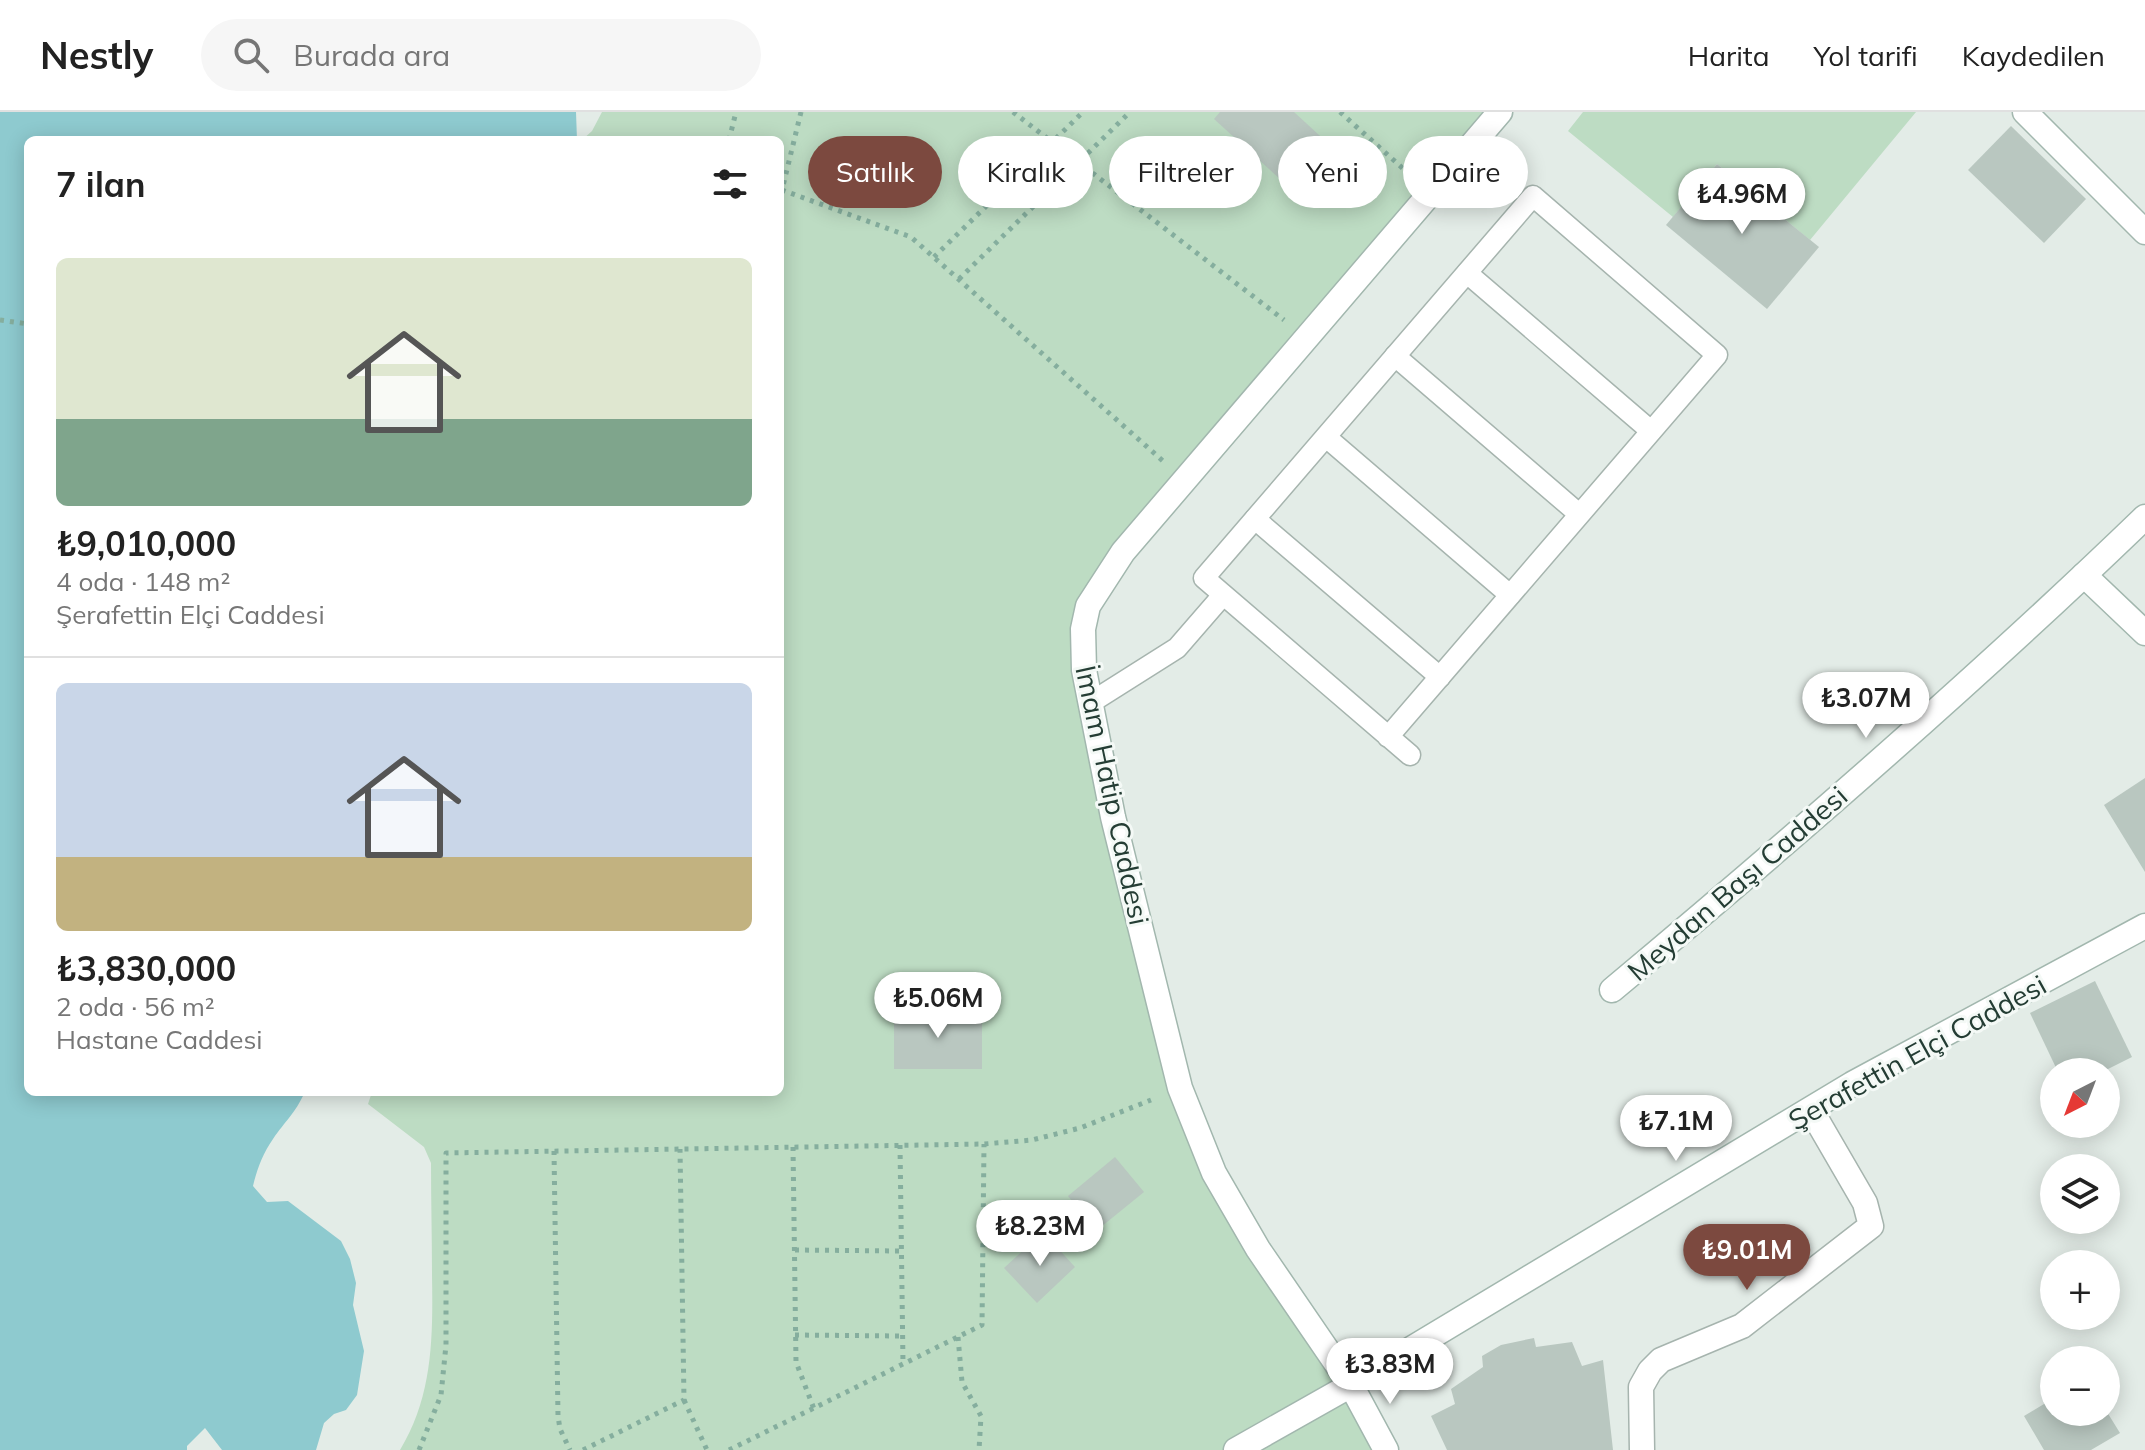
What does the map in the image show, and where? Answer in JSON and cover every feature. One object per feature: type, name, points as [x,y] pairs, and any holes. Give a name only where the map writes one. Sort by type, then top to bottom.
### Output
[{"type":"street","name":"İmam Hatip Caddesi","points":[[1480,136],[1500,112]]},
{"type":"street","points":[[2025,112],[2145,232]]},
{"type":"street","name":"İmam Hatip Caddesi","points":[[1386,1450],[1351,1385],[1258,1249],[1214,1173],[1180,1088],[1113,817],[1084,670],[1083,629],[1088,606],[1123,552],[1418,208]]},
{"type":"street","name":"Meydan Başı Caddesi","points":[[1612,990],[1762,865],[2145,517]]},
{"type":"street","points":[[2084,575],[2145,633]]},
{"type":"street","name":"Şerafettin Elçi Caddesi","points":[[1236,1450],[1351,1385],[1852,1084],[2145,926]]},
{"type":"street","points":[[1642,1450],[1641,1387],[1661,1360],[1742,1326],[1871,1226],[1865,1203],[1811,1110]]},
{"type":"lane","points":[[1388,737],[1717,355],[1533,196],[1204,578],[1388,737],[1410,755]]},
{"type":"lane","points":[[1467,273],[1651,431]]},
{"type":"lane","points":[[1395,356],[1579,514]]},
{"type":"lane","points":[[1326,437],[1510,595]]},
{"type":"lane","points":[[1255,519],[1440,677]]},
{"type":"lane","points":[[1090,703],[1177,648],[1223,595]]},
{"type":"path","points":[[730,136],[736,112]]},
{"type":"path","points":[[784,182],[801,112]]},
{"type":"path","points":[[1013,112],[1044,136]]},
{"type":"path","points":[[1072,122],[1073,112]]},
{"type":"path","points":[[1058,136],[1083,112]]},
{"type":"path","points":[[1093,148],[1130,112]]},
{"type":"path","points":[[1340,112],[1403,169]]},
{"type":"path","points":[[1093,173],[1307,338]]},
{"type":"path","points":[[784,191],[911,237],[1185,480]]},
{"type":"path","points":[[934,257],[984,208]]},
{"type":"path","points":[[959,279],[1032,208]]},
{"type":"path","points":[[0,320],[24,323]]},
{"type":"path","points":[[419,1450],[441,1395],[446,1345],[446,1153],[984,1144],[1032,1140],[1080,1128],[1180,1088]]},
{"type":"path","points":[[729,1450],[982,1325],[984,1144]]},
{"type":"path","points":[[900,1145],[903,1364]]},
{"type":"path","points":[[793,1147],[796,1362],[814,1409]]},
{"type":"path","points":[[680,1149],[684,1400],[707,1450]]},
{"type":"path","points":[[554,1151],[558,1416],[560,1429],[570,1450]]},
{"type":"path","points":[[795,1250],[902,1251]]},
{"type":"path","points":[[795,1335],[902,1336]]},
{"type":"path","points":[[958,1337],[962,1382],[981,1416],[979,1450]]},
{"type":"path","points":[[583,1450],[684,1400]]},
{"type":"green space","points":[[602,112],[1500,112],[1480,136],[1403,136],[1403,208],[1419,208],[1102,581],[1084,670],[1214,1173],[1386,1450],[400,1450],[419,1409],[429,1366],[432,1321],[431,1163],[424,1147],[368,1104],[371,1096],[784,1096],[784,136],[586,136]]},
{"type":"green space","points":[[1583,112],[1916,112],[1810,240],[1717,164],[1673,217],[1568,131]]},
{"type":"water","points":[[0,112],[576,112],[577,136],[24,136],[24,1096],[303,1096],[266,1150],[253,1186],[267,1202],[288,1201],[341,1241],[350,1259],[356,1283],[353,1305],[364,1351],[357,1395],[346,1410],[334,1414],[324,1423],[316,1450],[222,1450],[205,1428],[187,1446],[187,1450],[0,1450]]},
{"type":"building","points":[[1220,112],[1294,112],[1320,136],[1278,136],[1278,177],[1262,163],[1262,136],[1233,136],[1214,119]]},
{"type":"building","points":[[2011,126],[2086,199],[2044,243],[1968,170]]},
{"type":"building","points":[[1717,164],[1819,247],[1767,309],[1666,225]]},
{"type":"building","points":[[2145,778],[2145,872],[2104,805]]},
{"type":"building","points":[[2095,981],[2132,1057],[2120,1063],[2120,1058],[2051,1058],[2030,1013]]},
{"type":"building","points":[[894,1012],[982,1012],[982,1069],[894,1069]]},
{"type":"building","points":[[1115,1157],[1144,1192],[1096,1231],[1068,1196]]},
{"type":"building","points":[[1043,1232],[1075,1267],[1037,1303],[1004,1268]]},
{"type":"building","points":[[1534,1338],[1536,1347],[1572,1342],[1582,1366],[1603,1360],[1613,1450],[1447,1450],[1431,1416],[1455,1404],[1451,1389],[1483,1367],[1482,1356],[1501,1345]]},
{"type":"building","points":[[2040,1406],[2040,1426],[2116,1426],[2120,1433],[2091,1450],[2044,1450],[2024,1416]]}]
